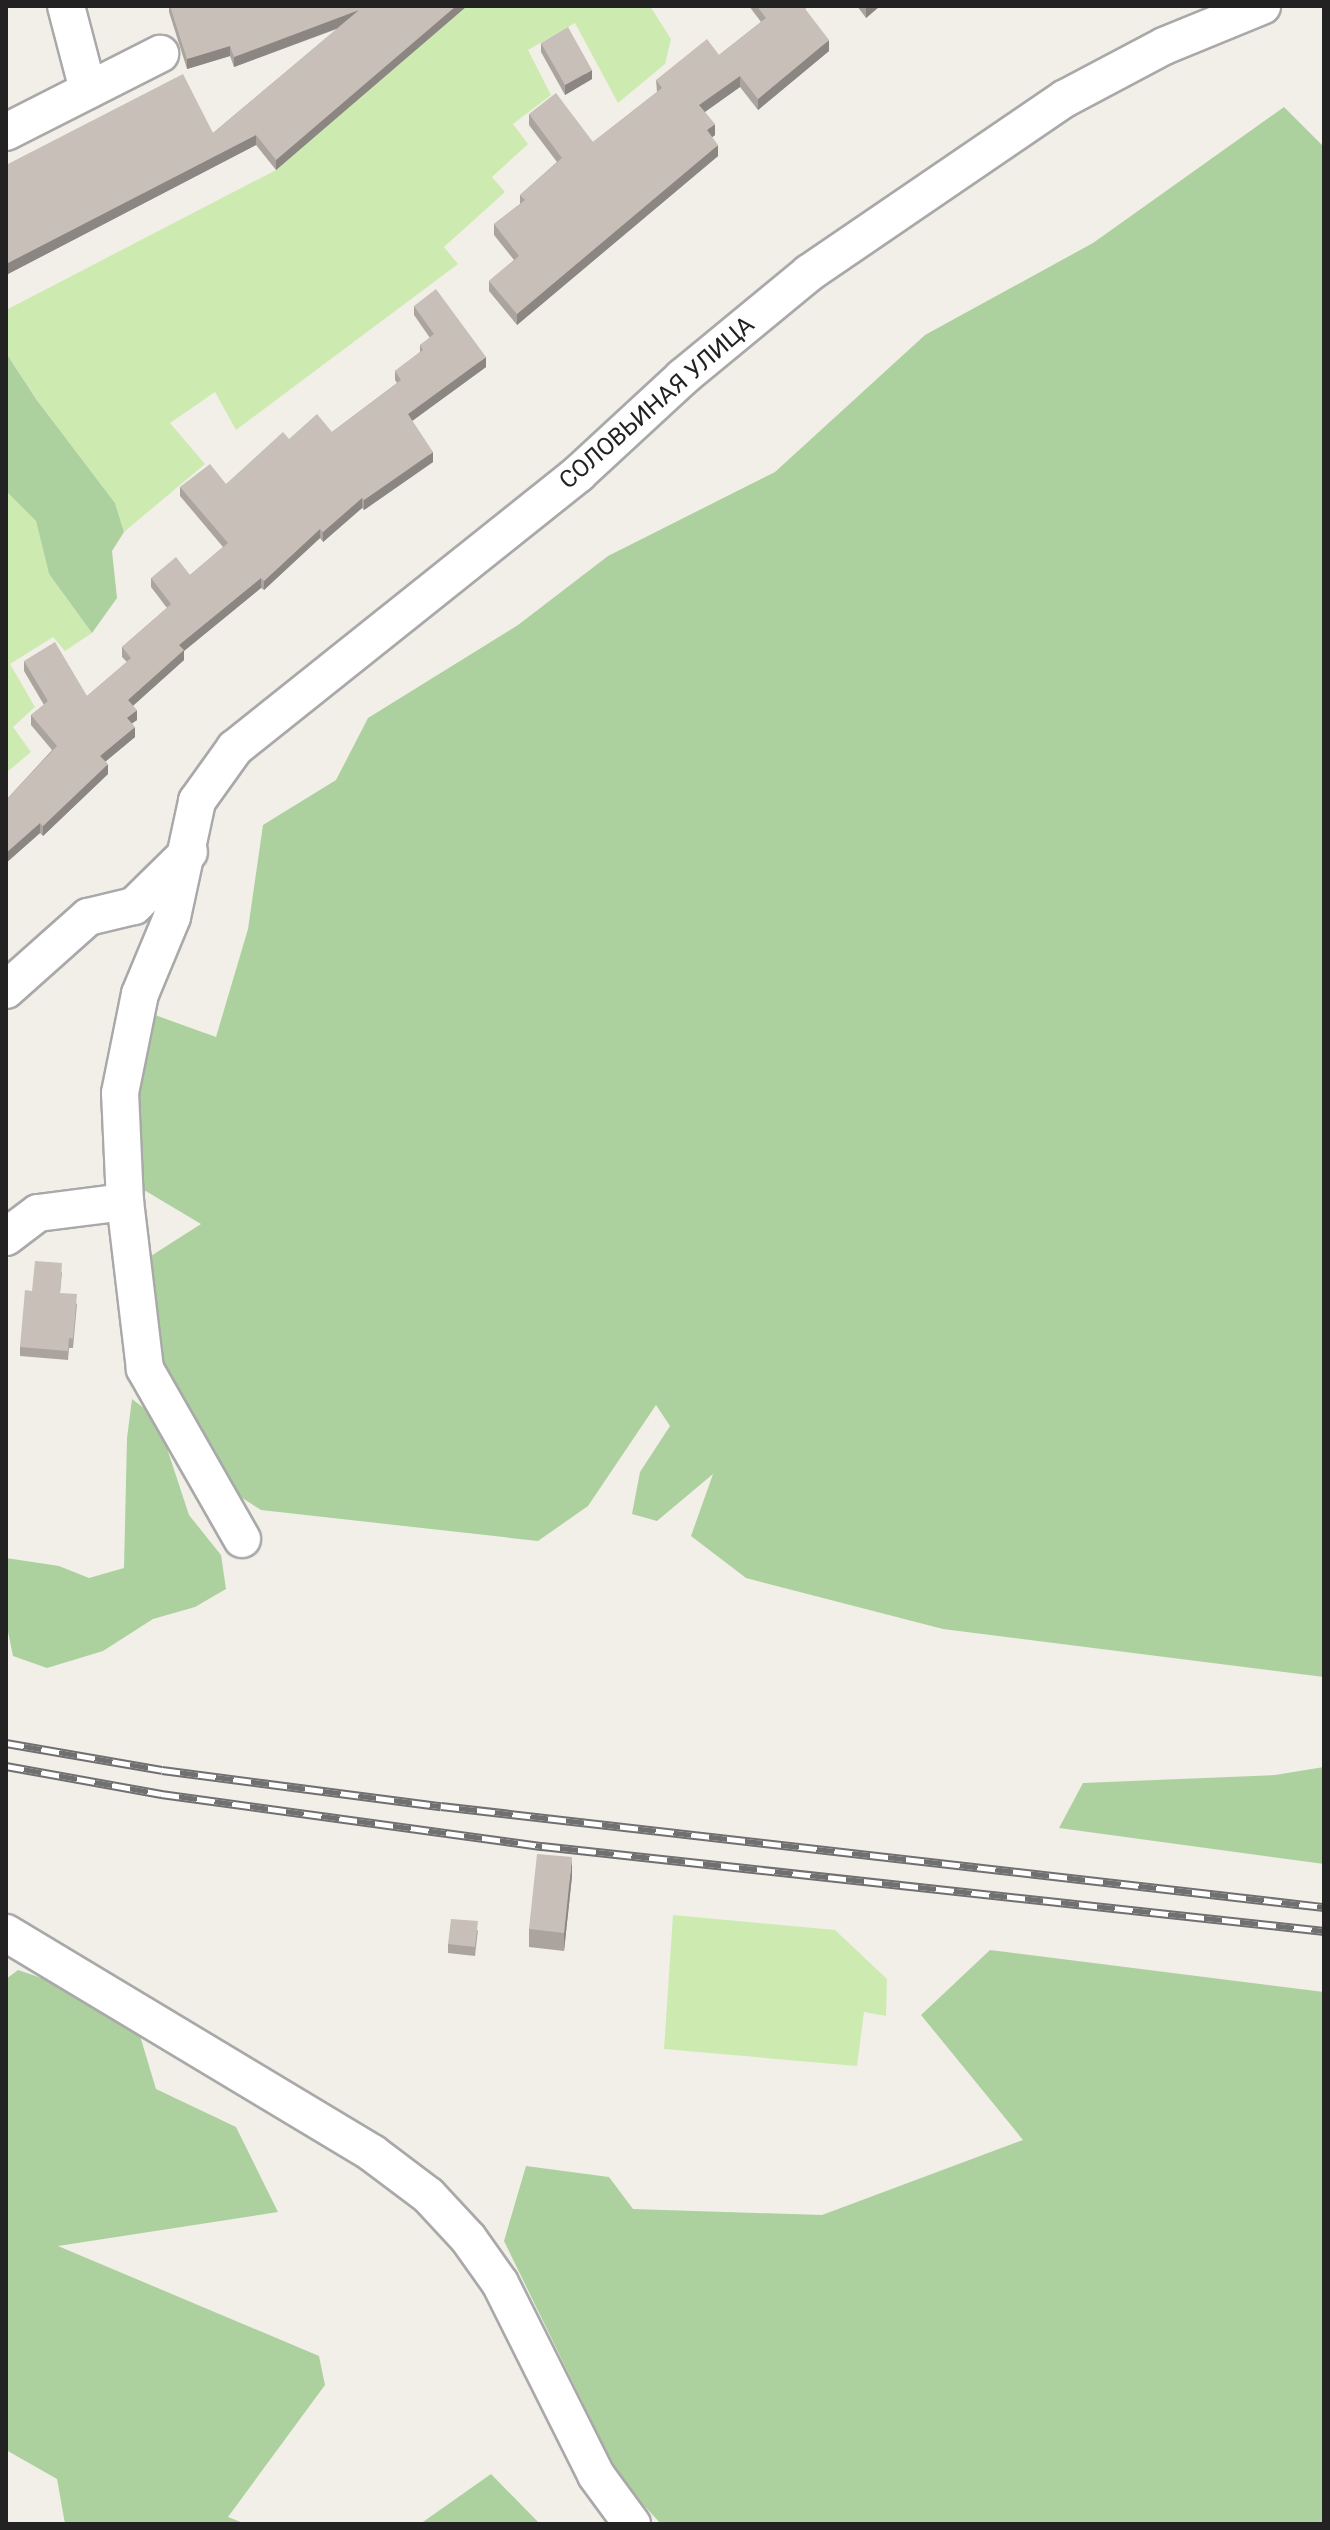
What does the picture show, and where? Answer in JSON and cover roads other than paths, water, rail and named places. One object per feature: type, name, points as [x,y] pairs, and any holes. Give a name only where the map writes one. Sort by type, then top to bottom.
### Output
[{"type":"street","points":[[66,6],[88,90]]},
{"type":"street","name":"СОЛОВЬИНАЯ УЛИЦА","points":[[242,1539],[145,1369],[125,1202],[120,1093],[140,994],[172,917],[189,852],[197,801],[235,748],[578,474],[683,377],[809,273],[1064,99],[1164,46],[1262,6]]},
{"type":"street","points":[[6,132],[160,54]]},
{"type":"street","points":[[6,990],[88,917],[134,906],[189,852]]},
{"type":"street","points":[[6,1237],[38,1213],[125,1202]]},
{"type":"street","points":[[6,1933],[372,2153],[428,2195],[468,2238],[500,2283],[596,2475],[632,2524]]},
{"type":"railway","points":[[6,1743],[162,1770],[441,1806],[1324,1907]]},
{"type":"railway","points":[[6,1766],[161,1794],[542,1846],[1324,1931]]}]
